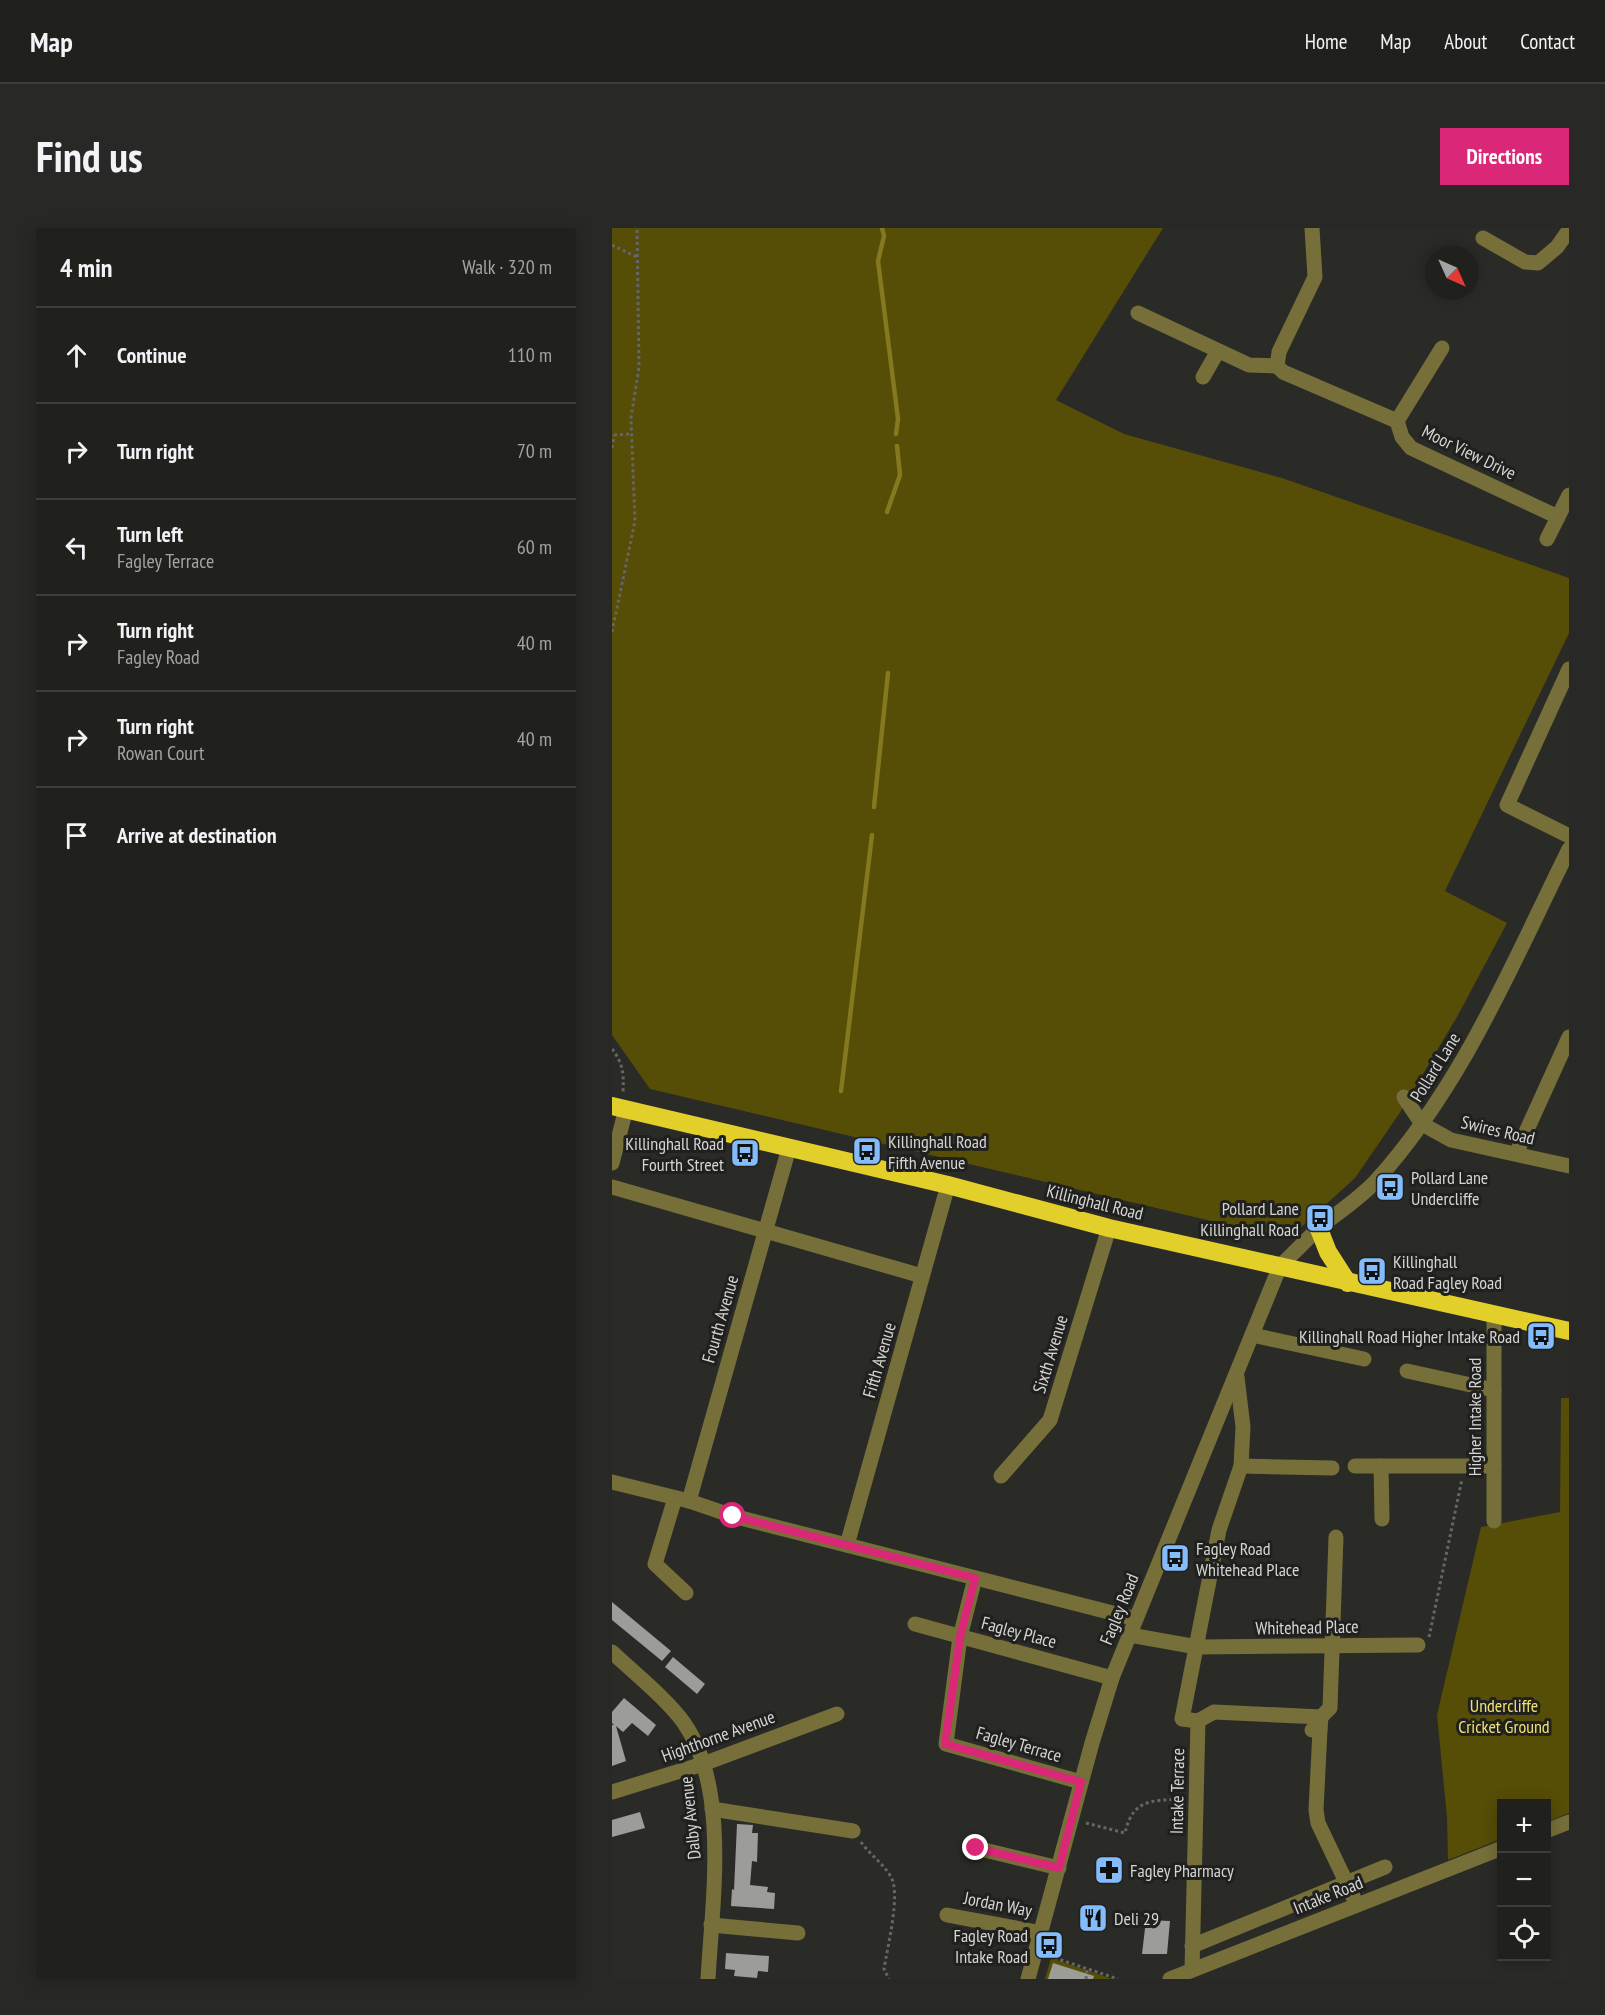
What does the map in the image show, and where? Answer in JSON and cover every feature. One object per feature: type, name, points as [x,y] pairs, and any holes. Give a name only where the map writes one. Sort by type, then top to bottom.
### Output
[{"type":"highway","name":"Killinghall Road","points":[[620,1108],[948,1185],[1109,1228],[1569,1331]]},
{"type":"highway","points":[[1319,1229],[1328,1252],[1348,1283]]},
{"type":"street","points":[[1277,366],[1279,352],[1315,277],[1312,228]]},
{"type":"street","points":[[1483,238],[1525,262],[1538,264],[1557,247],[1569,230]]},
{"type":"street","name":"Moor View Drive","points":[[1138,314],[1250,365],[1277,366],[1283,372],[1397,421],[1402,437],[1411,448],[1558,517]]},
{"type":"street","points":[[1397,421],[1442,348]]},
{"type":"street","points":[[1203,377],[1218,351]]},
{"type":"street","points":[[1547,539],[1569,495]]},
{"type":"street","points":[[1569,669],[1508,805],[1569,836]]},
{"type":"street","name":"Pollard Lane","points":[[1280,1266],[1319,1229],[1374,1183],[1422,1124],[1450,1084],[1471,1047],[1569,849]]},
{"type":"street","points":[[1516,1154],[1569,1037]]},
{"type":"street","points":[[1404,1097],[1422,1124]]},
{"type":"street","points":[[612,1163],[620,1108]]},
{"type":"street","name":"Swires Road","points":[[1422,1124],[1451,1140],[1569,1166]]},
{"type":"street","name":"Fourth Avenue","points":[[686,1593],[655,1564],[682,1500],[789,1148]]},
{"type":"street","name":"Fifth Avenue","points":[[848,1545],[948,1185]]},
{"type":"street","points":[[612,1187],[922,1276]]},
{"type":"street","name":"Sixth Avenue","points":[[1001,1476],[1050,1420],[1109,1228]]},
{"type":"street","name":"Fagley Road","points":[[1028,1979],[1081,1782],[1112,1678],[1280,1266]]},
{"type":"street","name":"Higher Intake Road","points":[[1494,1314],[1494,1521]]},
{"type":"street","points":[[1252,1335],[1364,1359]]},
{"type":"street","points":[[1407,1371],[1494,1390]]},
{"type":"street","points":[[1236,1374],[1243,1427],[1241,1466],[1219,1530],[1182,1719],[1198,1721],[1214,1712],[1318,1726]]},
{"type":"street","points":[[1241,1466],[1332,1468]]},
{"type":"street","points":[[1355,1466],[1494,1466]]},
{"type":"street","points":[[1381,1466],[1382,1519]]},
{"type":"street","points":[[612,1482],[733,1516],[1136,1620]]},
{"type":"street","points":[[1336,1537],[1330,1708],[1318,1726],[1316,1810],[1318,1823],[1357,1905]]},
{"type":"street","points":[[960,1637],[975,1578]]},
{"type":"street","name":"Fagley Place","points":[[915,1624],[1112,1678]]},
{"type":"street","name":"Whitehead Place","points":[[1130,1635],[1197,1647],[1418,1645]]},
{"type":"street","name":"Fagley Terrace","points":[[960,1637],[945,1744],[1081,1782]]},
{"type":"street","name":"Dalby Avenue","points":[[612,1652],[675,1712],[697,1745],[704,1764],[712,1809],[715,1863],[708,1979]]},
{"type":"street","name":"Highthorne Avenue","points":[[612,1792],[704,1764],[837,1714]]},
{"type":"street","name":"Intake Terrace","points":[[1192,1970],[1198,1721]]},
{"type":"street","points":[[712,1809],[853,1831]]},
{"type":"street","points":[[1551,1829],[1569,1822]]},
{"type":"street","points":[[976,1848],[1059,1868]]},
{"type":"street","name":"Intake Road","points":[[1170,1979],[1497,1850]]},
{"type":"street","name":"Intake Road","points":[[1192,1946],[1385,1867]]},
{"type":"street","name":"Jordan Way","points":[[947,1915],[1042,1933]]},
{"type":"street","points":[[711,1925],[798,1933]]},
{"type":"path","points":[[612,632],[635,520],[631,418],[639,368],[637,228]]},
{"type":"path","points":[[612,245],[638,257]]},
{"type":"path","points":[[612,448],[613,435],[631,434]]},
{"type":"path","points":[[612,1049],[624,1073],[620,1108]]},
{"type":"path","points":[[1418,1645],[1429,1638],[1465,1466]]},
{"type":"path","points":[[1071,1819],[1125,1833],[1129,1817],[1137,1808],[1150,1801],[1196,1798]]},
{"type":"path","points":[[853,1831],[867,1851],[884,1865],[893,1880],[895,1906],[884,1969],[889,1979]]},
{"type":"path","points":[[1047,1965],[1049,1956],[1118,1979]]},
{"type":"path","points":[[1086,1979],[1087,1968]]},
{"type":"green space","points":[[612,228],[1163,228],[1056,400],[1124,434],[1282,478],[1569,578],[1569,633],[1445,891],[1507,923],[1457,1017],[1399,1114],[1355,1178],[1288,1239],[650,1089],[612,1035]]},
{"type":"green space","name":"Undercliffe Cricket Ground","points":[[1561,1398],[1569,1398],[1569,1813],[1551,1820],[1551,1799],[1497,1799],[1497,1841],[1448,1860],[1447,1817],[1437,1715],[1481,1527],[1560,1512]]},
{"type":"green space","points":[[1051,1958],[1112,1979],[1045,1979]]},
{"type":"building","points":[[612,1602],[671,1651],[662,1661],[612,1620]]},
{"type":"building","points":[[673,1657],[705,1684],[697,1694],[665,1667]]},
{"type":"building","points":[[624,1698],[656,1725],[648,1736],[632,1723],[623,1732],[616,1726],[626,1761],[612,1766],[612,1725],[614,1725],[612,1712]]},
{"type":"building","points":[[640,1812],[645,1828],[612,1837],[612,1820]]},
{"type":"building","points":[[737,1824],[753,1825],[752,1833],[758,1833],[757,1862],[752,1861],[750,1885],[768,1887],[767,1892],[775,1893],[774,1909],[731,1906],[732,1889],[734,1890]]},
{"type":"building","points":[[1146,1920],[1170,1921],[1167,1954],[1142,1954]]},
{"type":"building","points":[[726,1953],[769,1956],[768,1972],[758,1971],[757,1978],[734,1976],[735,1970],[725,1969]]},
{"type":"building","points":[[1053,1963],[1094,1976],[1093,1979],[1048,1979]]},
{"type":"waterway","points":[[882,228],[884,236],[878,261],[898,419],[896,434]]},
{"type":"waterway","points":[[887,512],[900,475],[897,446]]},
{"type":"waterway","points":[[874,807],[888,673]]},
{"type":"waterway","points":[[841,1091],[872,835]]},
{"type":"place","name":"Killinghall Road Fifth Avenue","points":[[867,1151]]},
{"type":"place","name":"Killinghall Road Fourth Street","points":[[745,1153]]},
{"type":"place","name":"Pollard Lane Undercliffe","points":[[1390,1187]]},
{"type":"place","name":"Pollard Lane Killinghall Road","points":[[1320,1218]]},
{"type":"place","name":"Killinghall Road Fagley Road","points":[[1372,1271]]},
{"type":"place","name":"Killinghall Road Higher Intake Road","points":[[1541,1336]]},
{"type":"place","name":"Fagley Road Whitehead Place","points":[[1175,1558]]},
{"type":"place","name":"Fagley Pharmacy","points":[[1109,1870]]},
{"type":"place","name":"Deli 29","points":[[1093,1918]]},
{"type":"place","name":"Fagley Road Intake Road","points":[[1049,1945]]},
{"type":"route","points":[[733,1516],[975,1578],[960,1637],[945,1744],[1081,1782],[1059,1868],[976,1848]]}]
